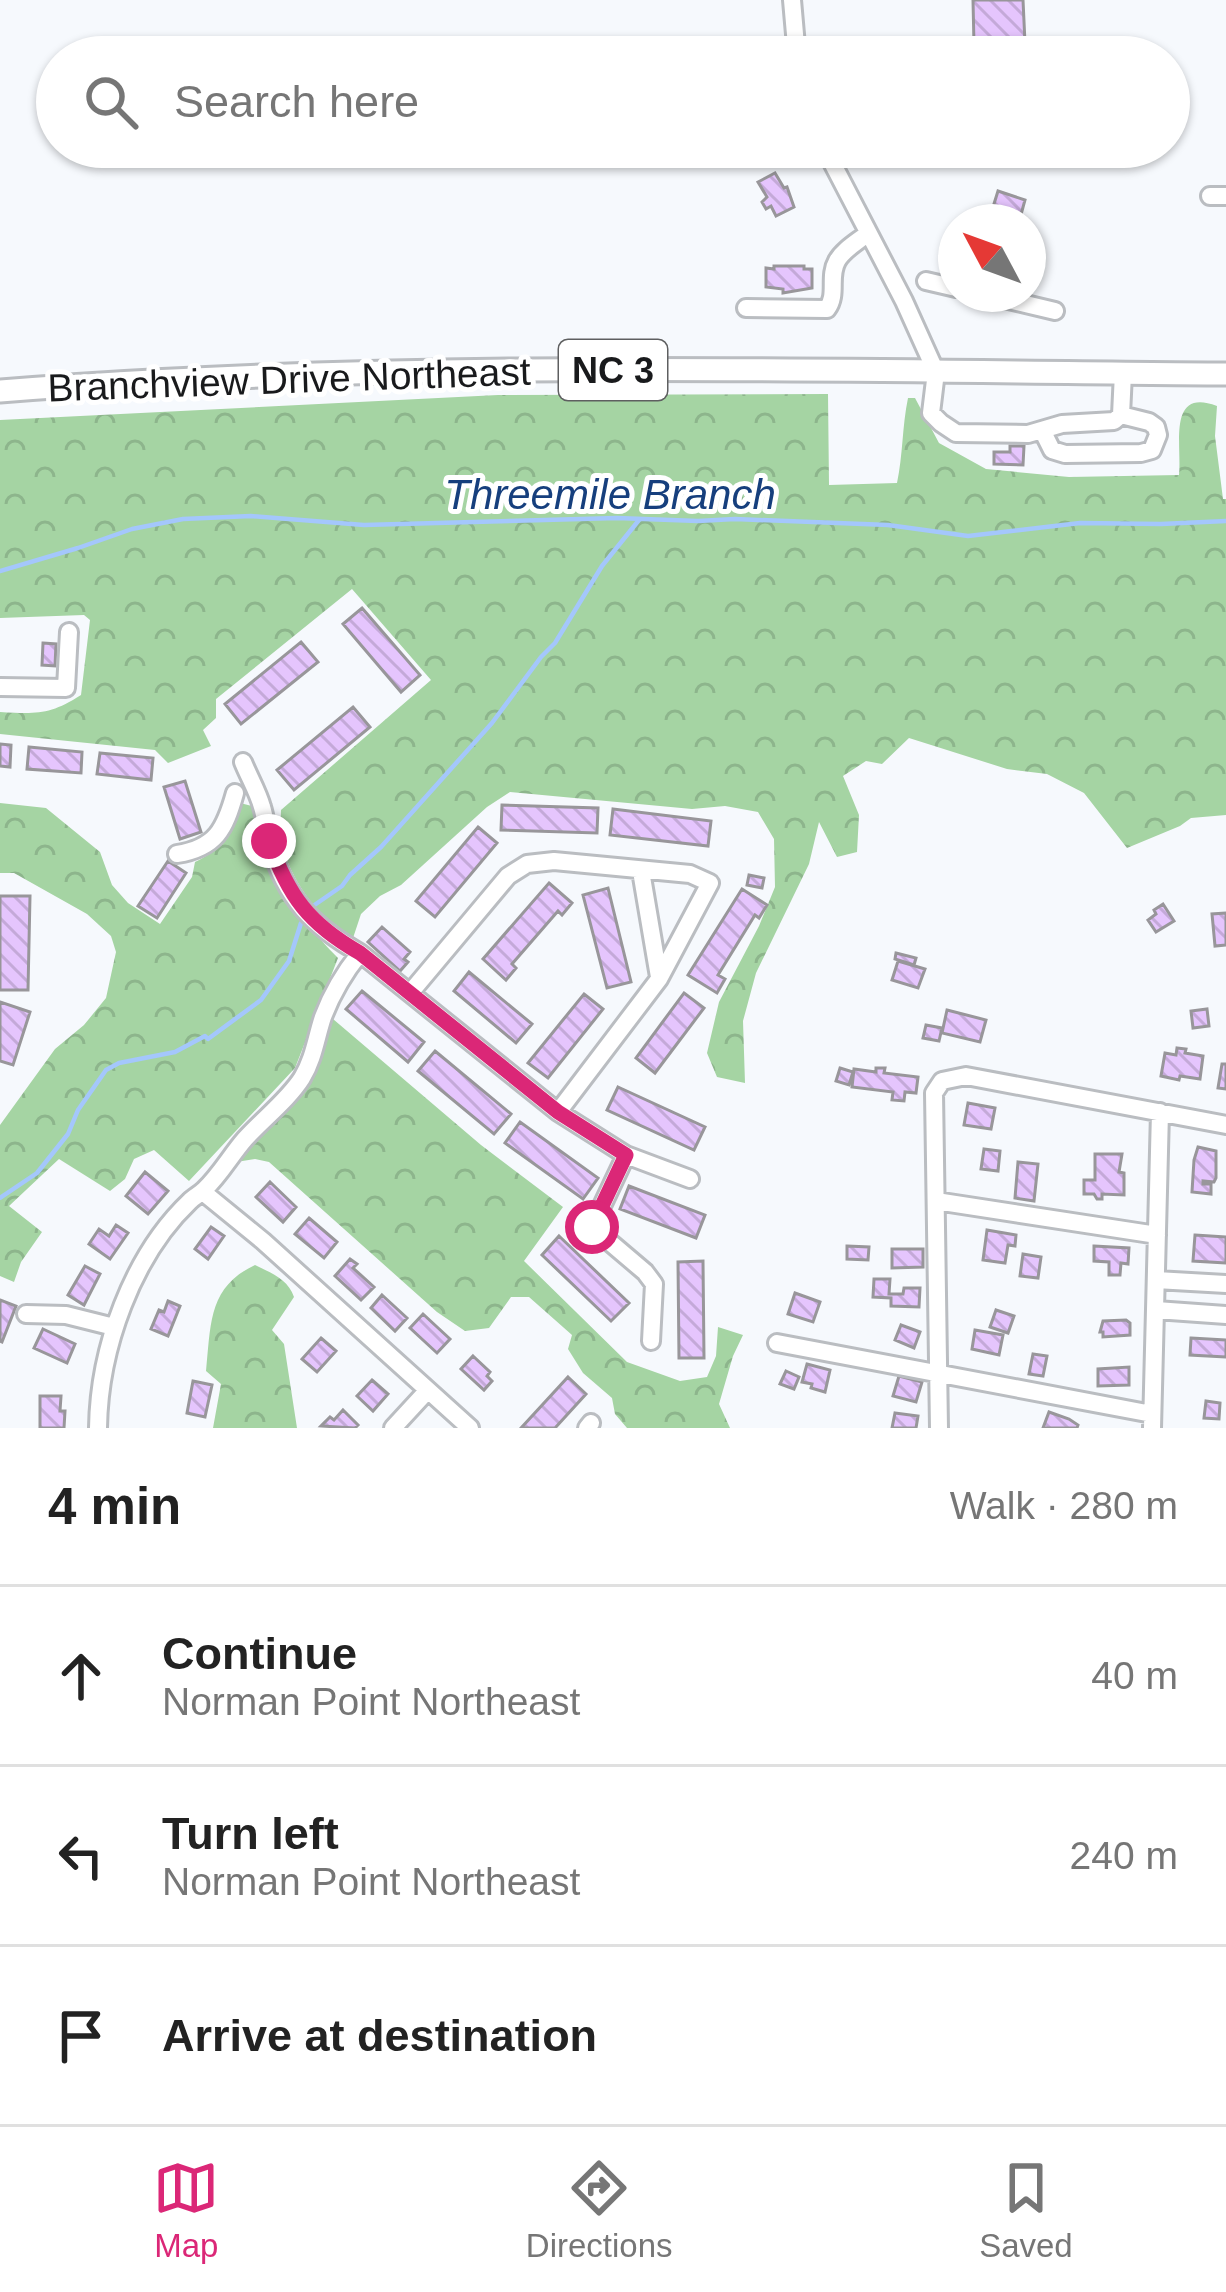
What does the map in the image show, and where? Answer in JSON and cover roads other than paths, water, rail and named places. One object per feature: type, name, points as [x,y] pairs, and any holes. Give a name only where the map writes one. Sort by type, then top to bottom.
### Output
[{"type":"main road","name":"Branchview Drive Northeast","points":[[0,391],[134,380],[446,369],[1226,374]]},
{"type":"street","points":[[792,0],[795,36]]},
{"type":"street","points":[[834,168],[936,372],[931,413],[941,424],[956,433],[1028,434],[1062,424],[1114,421],[1121,415],[1123,374]]},
{"type":"street","points":[[746,308],[827,309],[834,296],[836,263],[867,233]]},
{"type":"street","points":[[926,280],[938,283]]},
{"type":"street","points":[[1046,309],[1055,311]]},
{"type":"street","points":[[1042,430],[1052,449],[1065,454],[1152,450],[1156,427],[1121,415]]},
{"type":"street","points":[[0,687],[66,688],[68,632]]},
{"type":"street","points":[[177,854],[199,850],[228,820],[243,762],[262,807],[278,868],[299,905],[327,934],[360,953],[558,1112],[626,1155],[690,1180]]},
{"type":"street","points":[[410,992],[508,877],[526,864],[554,861],[690,874],[710,883],[659,979],[558,1112]]},
{"type":"street","points":[[641,872],[659,979]]},
{"type":"street","points":[[98,1428],[103,1368],[114,1327],[135,1281],[158,1240],[193,1197],[203,1192],[299,1083],[314,1054],[338,980],[360,953]]},
{"type":"street","points":[[939,1428],[934,1093],[942,1081],[965,1076],[1226,1125]]},
{"type":"street","points":[[777,1343],[939,1373],[1152,1421],[1160,1112]]},
{"type":"street","points":[[626,1155],[592,1227],[654,1284],[651,1341]]},
{"type":"street","points":[[203,1192],[470,1428]]},
{"type":"street","points":[[936,1201],[1157,1235]]},
{"type":"street","points":[[1156,1280],[1226,1283]]},
{"type":"street","points":[[1156,1310],[1226,1315]]},
{"type":"street","points":[[26,1313],[66,1315],[114,1327]]},
{"type":"street","points":[[393,1428],[428,1390]]},
{"type":"waterway","name":"Threemile Branch","points":[[0,571],[132,529],[183,519],[251,516],[364,525],[735,519],[888,525],[968,536],[1080,523],[1226,521]]},
{"type":"waterway","points":[[313,906],[342,886],[381,847],[492,723],[555,643],[602,566],[639,520]]},
{"type":"waterway","points":[[0,1198],[37,1173],[68,1134],[78,1110],[106,1070],[175,1052],[205,1036],[208,1039],[261,1000],[289,961],[301,923]]}]
